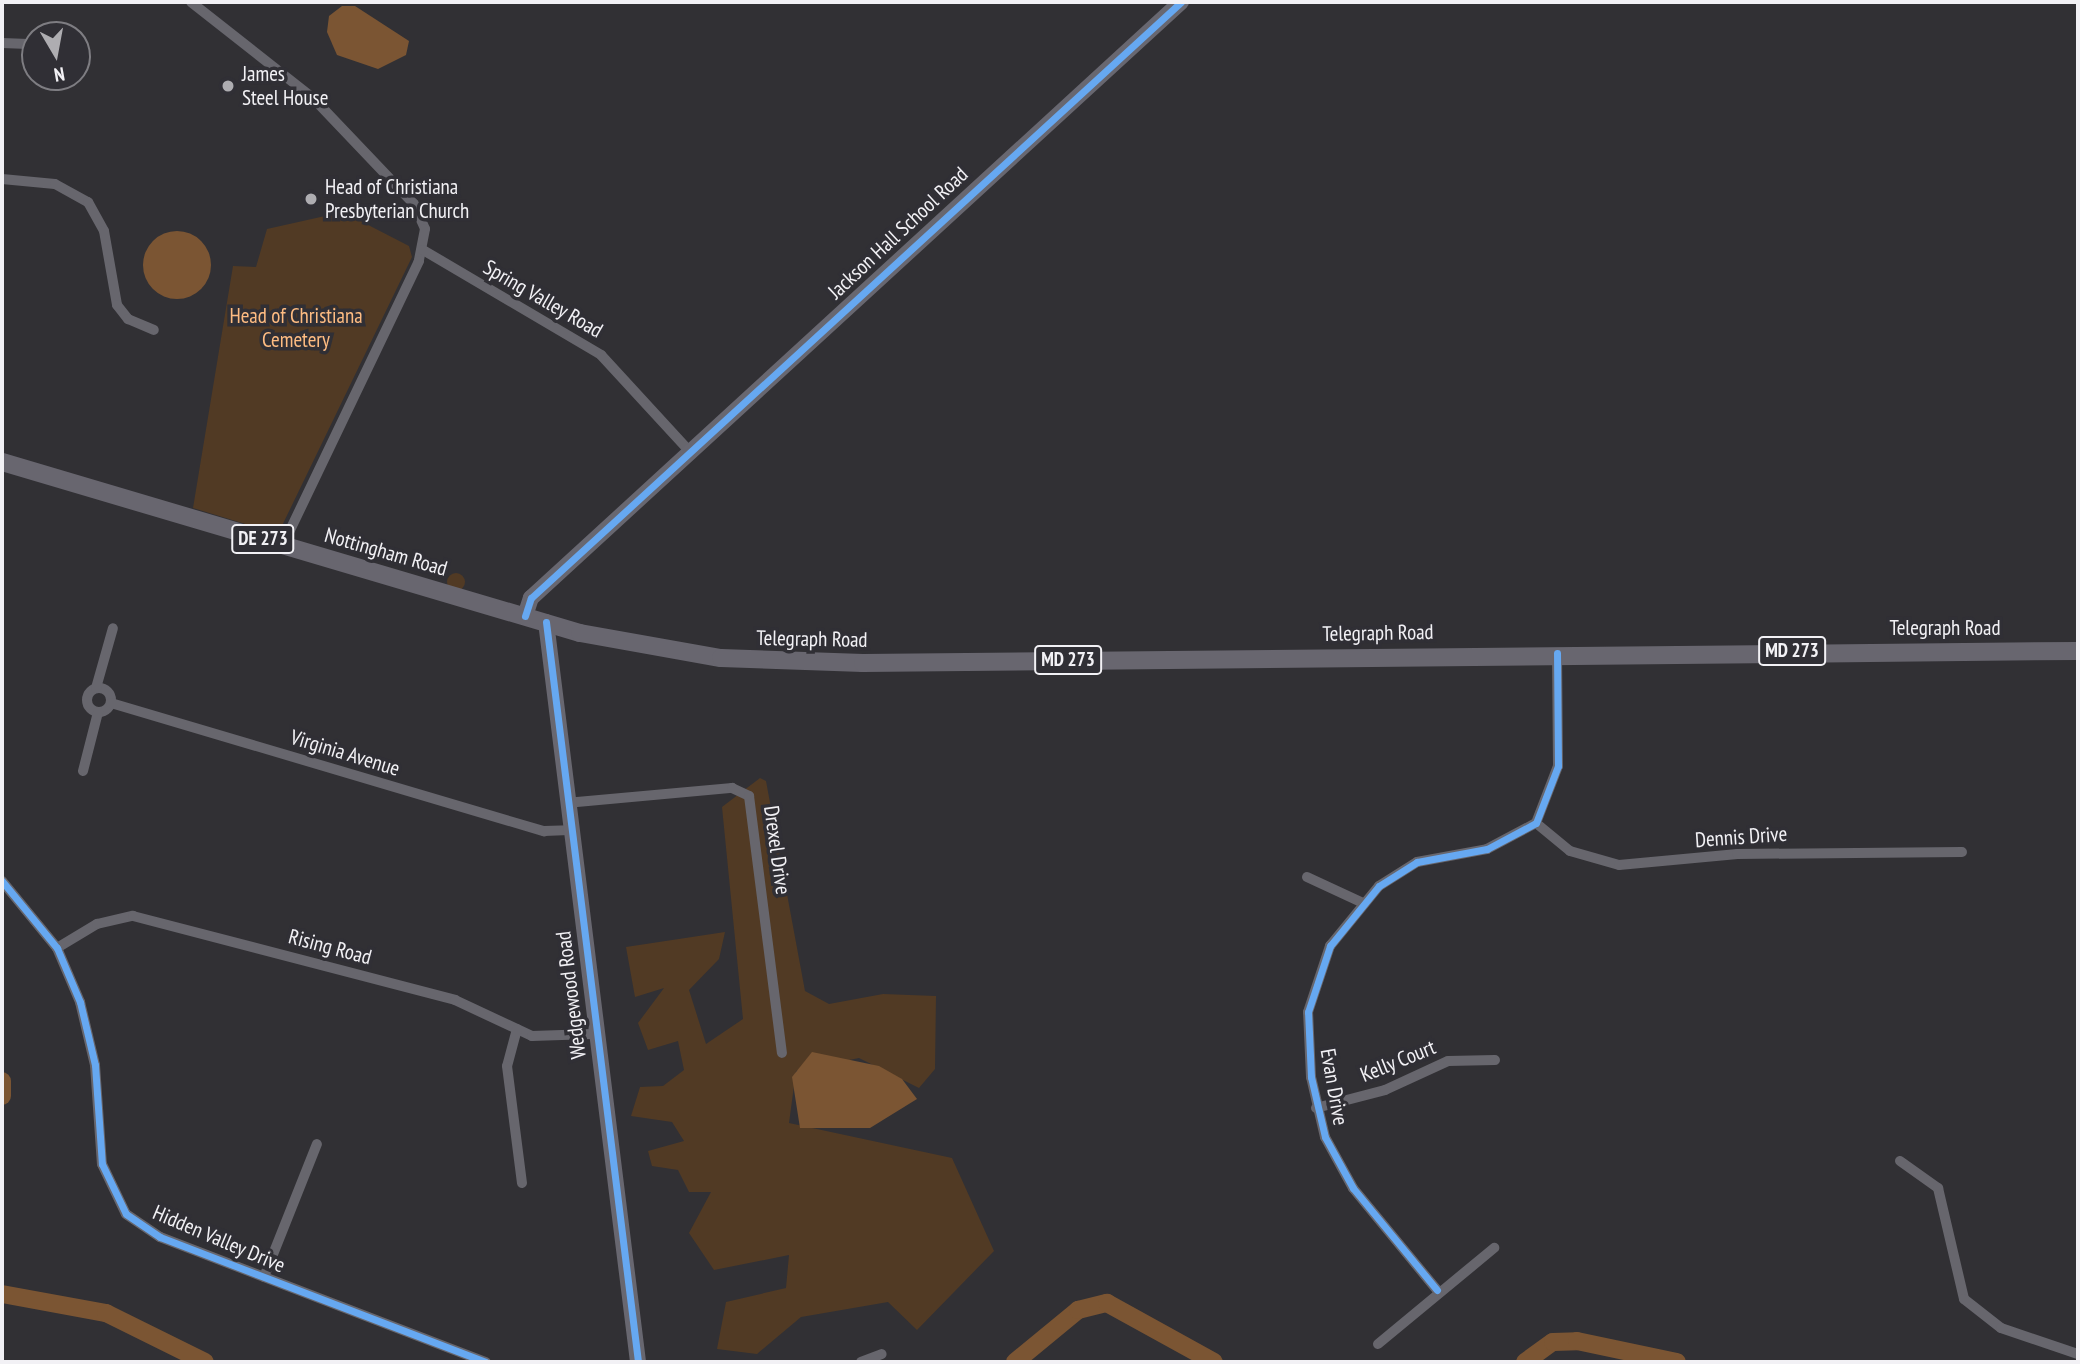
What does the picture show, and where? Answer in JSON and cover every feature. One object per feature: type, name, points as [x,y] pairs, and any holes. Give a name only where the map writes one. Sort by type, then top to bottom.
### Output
[{"type":"main road","name":"Nottingham Road","points":[[2,462],[525,617],[679,653]]},
{"type":"main road","name":"Telegraph Road","points":[[679,653],[863,663],[1557,653],[2078,651]]},
{"type":"street","points":[[191,2],[279,68],[383,169],[422,216],[424,250],[283,545]]},
{"type":"street","name":"Jackson Hall School Road","points":[[525,617],[531,598],[691,453],[1084,84],[1181,2]]},
{"type":"street","points":[[2,43],[21,44]]},
{"type":"street","points":[[2,179],[55,184],[88,202],[104,232],[117,305],[128,319],[154,330]]},
{"type":"street","name":"Spring Valley Road","points":[[424,250],[601,355],[691,453]]},
{"type":"street","name":"Wedgewood Road","points":[[546,622],[592,1034],[638,1362]]},
{"type":"street","points":[[98,712],[87,701],[96,688],[113,628]]},
{"type":"street","points":[[1536,823],[1558,766],[1557,653]]},
{"type":"street","name":"Virginia Avenue","points":[[96,688],[108,691],[111,703],[544,831],[569,830]]},
{"type":"street","points":[[83,771],[98,712],[111,703]]},
{"type":"street","name":"Drexel Drive","points":[[566,803],[732,788],[749,796],[782,1053]]},
{"type":"street","name":"Dennis Drive","points":[[1536,823],[1570,851],[1619,865],[1737,854],[1962,852]]},
{"type":"street","name":"Evan Drive","points":[[1437,1290],[1353,1188],[1316,1108],[1310,1004],[1330,946],[1361,902],[1417,863],[1497,845],[1536,823]]},
{"type":"street","points":[[1307,877],[1361,902]]},
{"type":"street","name":"Hidden Valley Drive","points":[[2,881],[57,947],[87,1024],[103,1164],[115,1200],[160,1237],[486,1362]]},
{"type":"street","name":"Rising Road","points":[[57,947],[108,919],[146,918],[455,1000],[517,1030],[544,1039],[592,1034]]},
{"type":"street","points":[[517,1030],[508,1066],[523,1183]]},
{"type":"street","name":"Kelly Court","points":[[1316,1108],[1385,1090],[1448,1060],[1495,1060]]},
{"type":"street","points":[[264,1278],[317,1144]]},
{"type":"street","points":[[1900,1161],[1938,1188],[1955,1273],[1970,1305],[2001,1328],[2078,1354]]},
{"type":"street","points":[[1378,1344],[1437,1290],[1494,1248]]},
{"type":"street","points":[[861,1362],[882,1354]]},
{"type":"green space","name":"Head of Christiana Cemetery","points":[[343,212],[409,246],[412,257],[278,534],[193,508],[233,266],[256,267],[267,229]]},
{"type":"green space","points":[[456,573],[462,576],[465,582],[462,588],[456,591],[450,588],[447,582],[450,576]]},
{"type":"green space","points":[[760,778],[766,781],[805,991],[829,1004],[883,994],[936,996],[935,1069],[919,1088],[859,1058],[796,1071],[789,1123],[952,1158],[994,1251],[917,1330],[888,1302],[801,1317],[757,1354],[717,1349],[726,1302],[786,1288],[789,1255],[714,1270],[689,1233],[711,1192],[689,1192],[678,1170],[652,1166],[648,1151],[684,1141],[672,1122],[631,1116],[640,1087],[663,1086],[684,1070],[678,1041],[648,1050],[638,1023],[664,988],[635,997],[626,947],[725,932],[719,959],[689,990],[706,1044],[743,1019],[722,807]]},
{"type":"shaded area","points":[[342,6],[355,6],[409,41],[406,55],[378,69],[337,55],[327,32],[329,16]]},
{"type":"shaded area","points":[[177,231],[190,234],[201,241],[208,252],[211,265],[208,278],[201,289],[190,296],[177,299],[164,296],[153,289],[146,278],[143,265],[146,252],[153,241],[164,234]]},
{"type":"shaded area","points":[[812,1052],[879,1066],[902,1079],[917,1099],[870,1128],[800,1128],[792,1077]]},
{"type":"waterway","points":[[2,1081],[2,1096]]},
{"type":"waterway","points":[[2,1294],[106,1313],[205,1362]]},
{"type":"waterway","points":[[1015,1362],[1078,1310],[1107,1303],[1214,1362]]},
{"type":"waterway","points":[[1525,1362],[1553,1342],[1577,1341],[1677,1362]]},
{"type":"cycle path","points":[[525,616],[531,598],[1181,2]]},
{"type":"cycle path","points":[[546,622],[638,1362]]},
{"type":"cycle path","points":[[1437,1290],[1353,1188],[1325,1137],[1311,1077],[1308,1012],[1330,946],[1379,886],[1417,862],[1487,849],[1536,823],[1558,766],[1557,653]]},
{"type":"cycle path","points":[[2,881],[57,948],[80,1002],[95,1065],[102,1164],[126,1214],[160,1237],[486,1362]]},
{"type":"place","name":"James Steel House","points":[[228,86]]},
{"type":"place","name":"Head of Christiana Presbyterian Church","points":[[311,199]]}]
